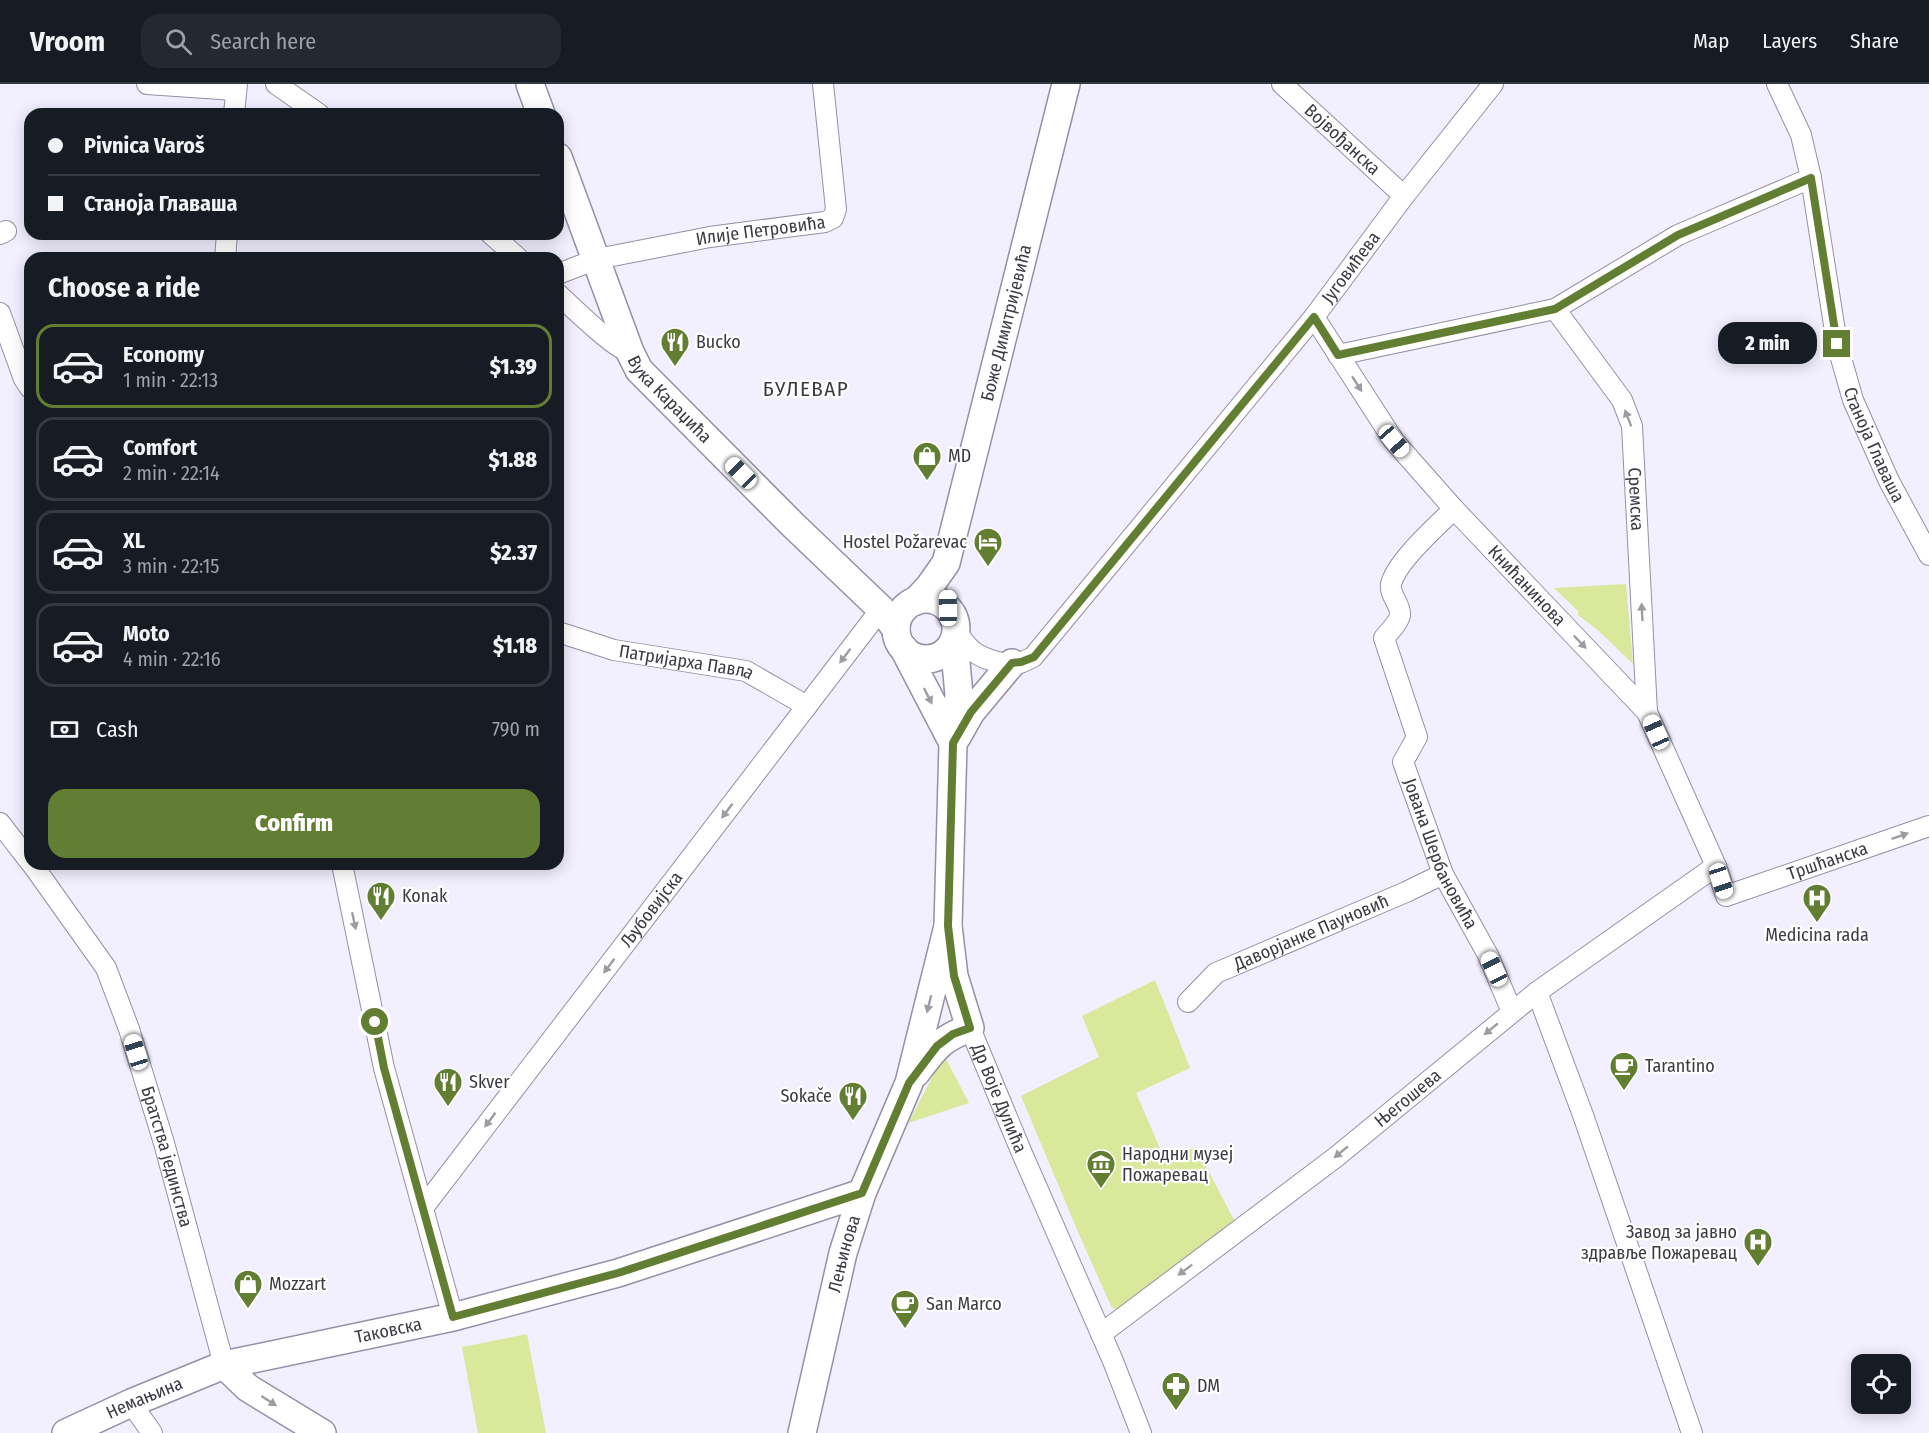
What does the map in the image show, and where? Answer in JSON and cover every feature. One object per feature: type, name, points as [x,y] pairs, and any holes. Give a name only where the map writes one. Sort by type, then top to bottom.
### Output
[{"type":"main road","points":[[530,84],[540,108]]},
{"type":"main road","name":"Боже Димитријевића","points":[[953,626],[946,563],[1066,84]]},
{"type":"main road","points":[[564,174],[630,352]]},
{"type":"main road","name":"Вука Караџића","points":[[630,352],[639,370],[792,524],[901,619]]},
{"type":"main road","name":"Боже Димитријевића","points":[[901,619],[946,563]]},
{"type":"main road","points":[[924,599],[941,603],[953,626],[949,648],[943,654],[927,659],[910,655],[901,619],[924,599]]},
{"type":"main road","name":"Др Воје Дулића","points":[[901,619],[953,743]]},
{"type":"main road","name":"Др Воје Дулића","points":[[953,626],[959,695],[953,743],[948,926],[954,976],[970,1028]]},
{"type":"main road","points":[[953,743],[971,712],[1012,663]]},
{"type":"main road","name":"Лењинова","points":[[802,1433],[843,1253],[862,1193],[909,1083],[948,926]]},
{"type":"main road","name":"Лењинова","points":[[909,1083],[937,1046],[953,1034],[970,1028]]},
{"type":"main road","name":"Таковска","points":[[224,1365],[453,1317],[618,1273],[862,1193]]},
{"type":"main road","points":[[224,1365],[248,1388],[322,1433]]},
{"type":"main road","name":"Немањина","points":[[66,1433],[131,1403],[224,1365]]},
{"type":"street","points":[[147,84],[236,87],[234,108]]},
{"type":"street","points":[[276,84],[311,108]]},
{"type":"street","name":"Илије Петровића","points":[[564,272],[597,259],[710,237],[825,222],[833,218],[836,209],[823,84]]},
{"type":"street","name":"Војвођанска","points":[[1282,84],[1404,196]]},
{"type":"street","name":"Југовићева","points":[[1012,663],[1034,657],[1314,317],[1404,196],[1493,84]]},
{"type":"street","name":"Станоја Главаша","points":[[1778,84],[1801,135],[1811,178],[1837,344],[1853,400],[1889,482],[1929,555]]},
{"type":"street","points":[[1338,355],[1555,309],[1678,235],[1811,178]]},
{"type":"street","points":[[498,240],[511,252]]},
{"type":"street","name":"Вука Караџића","points":[[564,299],[612,342],[625,352],[630,352]]},
{"type":"street","name":"Сремска","points":[[1555,309],[1622,400],[1632,426],[1647,712]]},
{"type":"street","points":[[0,313],[24,379]]},
{"type":"street","name":"Книћанинова","points":[[1314,317],[1394,441],[1454,509],[1647,712],[1716,866],[1726,896]]},
{"type":"street","name":"Јована Шербановића","points":[[1454,509],[1403,562],[1394,576],[1390,588],[1400,613],[1399,618],[1384,638],[1417,737],[1403,762],[1443,874],[1488,955],[1512,1012]]},
{"type":"street","name":"Љубовијска","points":[[423,1208],[807,706],[901,619]]},
{"type":"street","points":[[953,626],[975,653],[991,660],[1012,663]]},
{"type":"street","name":"Патријарха Павла","points":[[564,634],[614,650],[746,671],[807,706]]},
{"type":"street","name":"Братства јединства","points":[[0,823],[24,854]]},
{"type":"street","name":"Тршћанска","points":[[1726,896],[1929,826]]},
{"type":"street","name":"Његошева","points":[[1101,1334],[1336,1157],[1537,992],[1716,866]]},
{"type":"street","name":"Братства јединства","points":[[36,870],[106,968],[129,1029],[164,1143],[224,1365]]},
{"type":"street","points":[[343,870],[384,1068],[453,1317]]},
{"type":"street","name":"Даворјанке Пауновић","points":[[1188,1002],[1216,973],[1443,874]]},
{"type":"street","points":[[1537,992],[1583,1115],[1692,1433]]},
{"type":"street","name":"Др Воје Дулића","points":[[970,1028],[1141,1433]]},
{"type":"street","points":[[131,1403],[152,1433]]},
{"type":"green space","points":[[1626,584],[1633,664],[1599,631],[1578,615],[1578,611],[1554,588]]},
{"type":"green space","points":[[1155,980],[1190,1068],[1136,1093],[1165,1160],[1196,1147],[1234,1220],[1122,1310],[1112,1308],[1021,1096],[1099,1057],[1082,1016]]},
{"type":"green space","points":[[944,1055],[969,1103],[908,1123]]},
{"type":"green space","points":[[527,1334],[546,1433],[478,1433],[462,1347]]},
{"type":"place","name":"Bucko","points":[[675,368]]},
{"type":"place","name":"MD","points":[[927,482]]},
{"type":"place","name":"Hostel Požarevac","points":[[988,568]]},
{"type":"place","name":"Konak","points":[[381,922]]},
{"type":"place","name":"Medicina rada","points":[[1817,924]]},
{"type":"place","name":"Tarantino","points":[[1624,1092]]},
{"type":"place","name":"Skver","points":[[448,1108]]},
{"type":"place","name":"Sokače","points":[[853,1122]]},
{"type":"place","name":"Народни музеј Пожаревац","points":[[1101,1190]]},
{"type":"place","name":"Завод за јавно здравље Пожаревац","points":[[1758,1268]]},
{"type":"place","name":"Mozzart","points":[[248,1310]]},
{"type":"place","name":"San Marco","points":[[905,1330]]},
{"type":"place","name":"DM","points":[[1176,1412]]},
{"type":"district","name":"БУЛЕВАР","points":[[806,389]]},
{"type":"route","points":[[375,1022],[384,1068],[453,1317],[618,1273],[862,1193],[909,1083],[937,1046],[953,1034],[970,1028],[954,976],[948,926],[953,743],[971,712],[991,687],[1012,663],[1034,657],[1314,317],[1338,355],[1555,309],[1678,235],[1811,178],[1837,344]]}]
